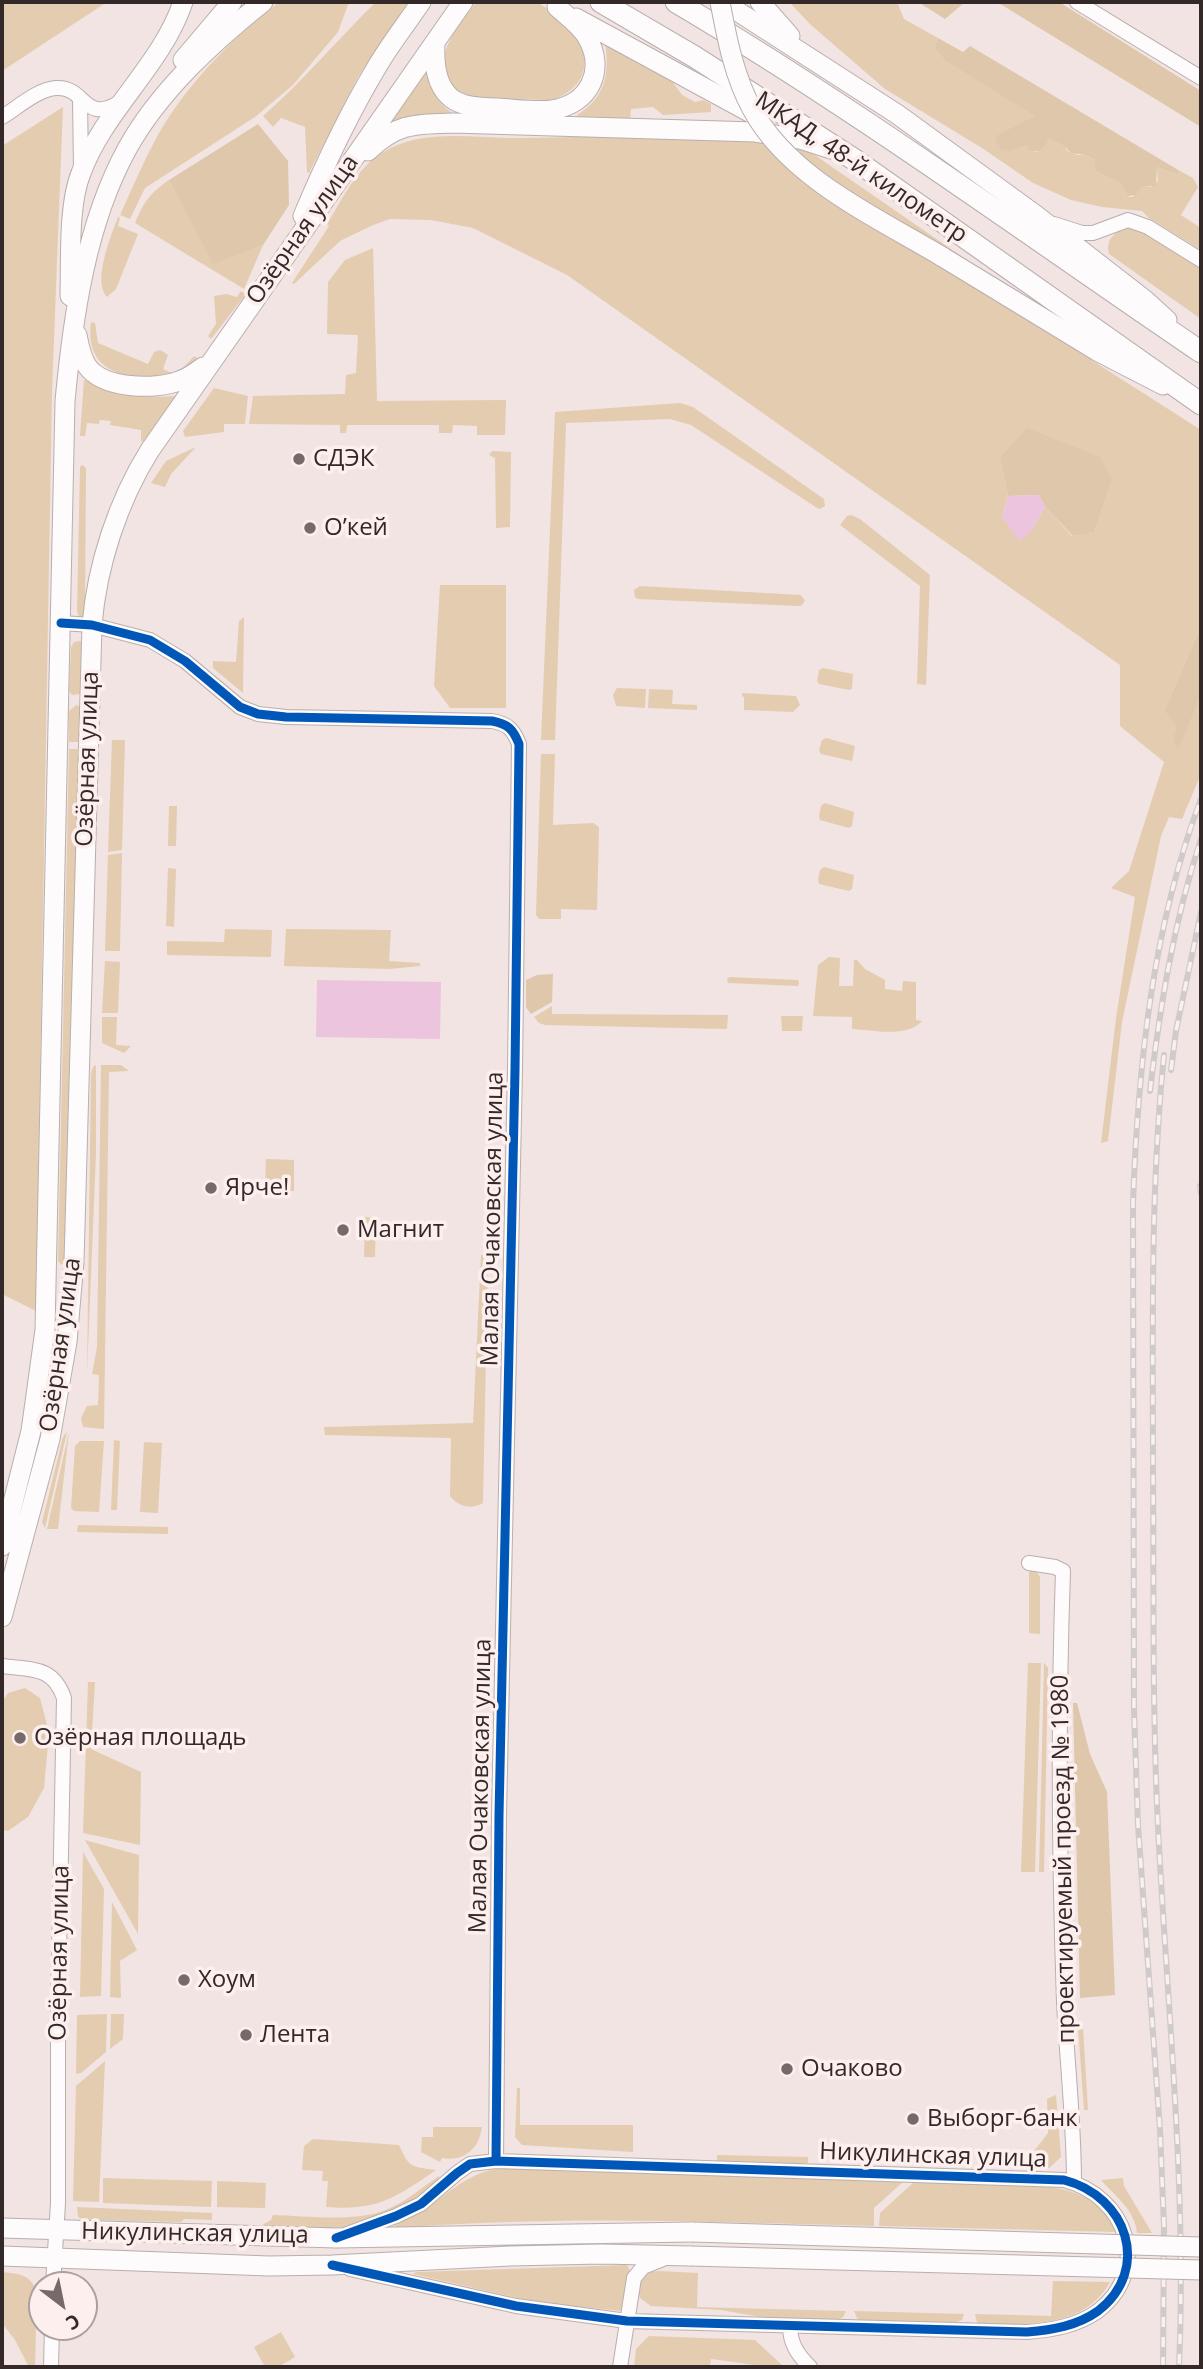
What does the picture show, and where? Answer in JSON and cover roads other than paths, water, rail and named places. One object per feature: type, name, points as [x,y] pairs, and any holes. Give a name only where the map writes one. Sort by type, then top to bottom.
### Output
[{"type":"highway","name":"МКАД, 48-й километр","points":[[601,2],[695,57],[855,160],[1201,404]]},
{"type":"highway","name":"МКАД, 48-й километр","points":[[676,2],[743,41],[912,153],[1201,352]]},
{"type":"main road","points":[[70,350],[73,223],[81,172],[100,135],[152,61],[183,2]]},
{"type":"main road","points":[[132,140],[149,107],[172,75],[232,2]]},
{"type":"main road","name":"Озёрная улица","points":[[2,1546],[31,1431],[46,1330],[65,401],[70,350],[98,217],[132,140],[160,102],[201,55],[263,2]]},
{"type":"main road","points":[[291,246],[342,129],[379,63],[421,2]]},
{"type":"main road","name":"Озёрная улица","points":[[2,1617],[50,1439],[67,1342],[74,1261],[92,625],[94,601],[106,554],[130,486],[150,450],[463,2]]},
{"type":"main road","points":[[721,2],[897,114],[1037,216],[1145,300],[1201,352]]},
{"type":"main road","points":[[721,2],[729,48],[752,110],[779,146],[827,187],[1097,351],[1201,404]]},
{"type":"main road","points":[[760,2],[792,38],[828,68]]},
{"type":"main road","points":[[435,43],[438,80],[449,97],[461,104],[552,110],[569,104],[583,94],[592,84],[596,67],[594,52],[587,36],[552,4]]},
{"type":"main road","points":[[552,4],[800,139]]},
{"type":"main road","points":[[344,173],[382,137],[407,125],[426,123],[755,132],[800,139],[855,160]]},
{"type":"main road","points":[[75,327],[82,355],[92,372],[113,382],[130,386],[177,382],[204,367],[214,355]]},
{"type":"main road","points":[[2,2228],[9,2235],[11,2244],[2,2255]]},
{"type":"main road","name":"Никулинская улица","points":[[2,2228],[336,2238]]},
{"type":"main road","points":[[336,2238],[692,2232],[1201,2247]]},
{"type":"main road","points":[[332,2265],[601,2254],[1201,2270]]},
{"type":"main road","name":"Никулинская улица","points":[[2,2255],[55,2259],[332,2265]]},
{"type":"street","points":[[1077,2],[1201,78]]},
{"type":"street","points":[[2,117],[51,89],[58,88],[71,90],[99,110],[108,110],[122,102]]},
{"type":"street","points":[[80,99],[81,172]]},
{"type":"street","points":[[1037,216],[1082,233],[1106,229],[1128,220],[1139,223],[1201,260]]},
{"type":"street","points":[[1102,267],[1096,250],[1097,241],[1106,229]]},
{"type":"street","name":"Малая Очаковская улица","points":[[61,623],[92,625],[140,637],[162,646],[185,661],[240,707],[258,714],[286,718],[492,721],[505,723],[511,728],[519,744],[515,1070],[499,1801],[496,2161]]},
{"type":"street","points":[[48,1261],[52,1269],[59,1273],[71,1269],[74,1261]]},
{"type":"street","points":[[47,1293],[50,1285],[58,1282],[69,1287],[71,1295]]},
{"type":"street","name":"проектируемый проезд № 1980","points":[[1029,1563],[1063,1571],[1060,1660],[1061,1876],[1074,2182]]},
{"type":"street","name":"Озёрная улица","points":[[2,1666],[36,1671],[53,1677],[64,1698],[54,2271]]},
{"type":"street","name":"Никулинская улица","points":[[332,2265],[516,2306],[627,2321],[1027,2332],[1053,2329],[1086,2318],[1108,2302],[1122,2278],[1127,2251],[1124,2231],[1117,2215],[1101,2198],[1074,2182],[1055,2179],[496,2161],[470,2164],[421,2204],[336,2238]]},
{"type":"street","points":[[620,2367],[631,2290],[637,2272],[656,2260],[685,2256]]},
{"type":"street","points":[[790,2326],[794,2348],[810,2367]]},
{"type":"street","points":[[51,2367],[52,2341]]},
{"type":"railway","points":[[1163,2367],[1164,2226],[1160,2130],[1138,1825],[1134,1709],[1133,1203],[1144,1049],[1159,948],[1170,897],[1201,799]]},
{"type":"railway","points":[[1150,1091],[1169,964],[1201,839]]},
{"type":"railway","points":[[1171,1070],[1176,1031],[1201,912]]},
{"type":"railway","points":[[1164,1055],[1156,1159],[1153,1262],[1154,1693],[1158,1827],[1178,2164],[1181,2299],[1179,2367]]},
{"type":"railway","points":[[1200,1186],[1201,1193]]},
{"type":"place","name":"СДЭК","points":[[299,459]]},
{"type":"place","name":"О’кей","points":[[310,528]]},
{"type":"place","name":"Ярче!","points":[[211,1188]]},
{"type":"place","name":"Магнит","points":[[343,1230]]},
{"type":"place","name":"Озёрная площадь","points":[[20,1738]]},
{"type":"place","name":"Хоум","points":[[184,1980]]},
{"type":"place","name":"Лента","points":[[246,2035]]},
{"type":"place","name":"Очаково","points":[[787,2069]]},
{"type":"place","name":"Выборг-банк","points":[[913,2119]]}]
